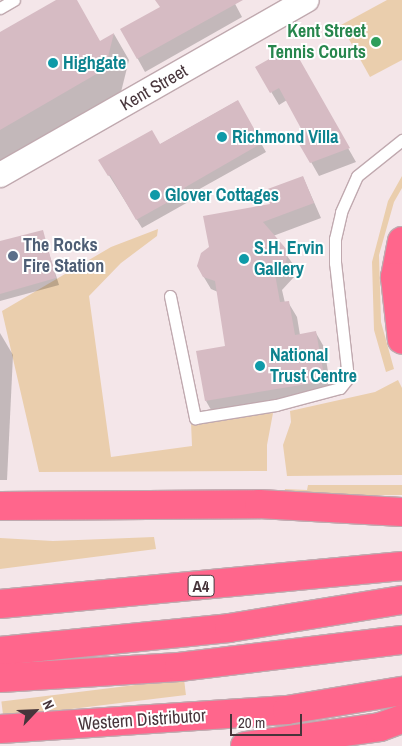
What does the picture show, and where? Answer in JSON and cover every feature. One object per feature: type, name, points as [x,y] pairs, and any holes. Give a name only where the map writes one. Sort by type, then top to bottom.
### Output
[{"type":"highway","points":[[402,241],[395,277],[402,340]]},
{"type":"highway","points":[[0,506],[259,504],[402,512]]},
{"type":"highway","points":[[0,521],[263,517],[374,511]]},
{"type":"highway","name":"A4","points":[[0,604],[402,566]]},
{"type":"highway","points":[[0,651],[229,628],[402,600]]},
{"type":"highway","points":[[0,678],[188,666],[402,640]]},
{"type":"highway","name":"Western Distributor","points":[[0,729],[286,710],[402,691]]},
{"type":"highway","points":[[246,746],[395,724]]},
{"type":"street","name":"Kent Street","points":[[0,175],[283,6],[307,0]]},
{"type":"lane","points":[[0,8],[14,0]]},
{"type":"lane","points":[[170,296],[195,418],[276,405],[340,388],[348,378],[335,263],[335,239],[341,212],[357,176],[402,140]]},
{"type":"shaded area","name":"Kent Street Tennis Courts","points":[[387,0],[402,0],[402,60],[370,77],[341,25]]},
{"type":"shaded area","points":[[402,176],[402,188],[394,202],[379,255],[381,322],[394,369],[386,372],[374,330],[372,262],[388,201]]},
{"type":"shaded area","points":[[158,229],[157,236],[121,263],[89,296],[111,457],[192,446],[191,422],[273,413],[267,445],[267,471],[39,472],[2,311],[111,247]]},
{"type":"shaded area","points":[[398,380],[402,388],[402,475],[287,476],[283,445],[291,422],[290,411],[375,392]]},
{"type":"shaded area","points":[[308,485],[402,485],[402,495],[284,496],[285,489],[307,490]]},
{"type":"shaded area","points":[[154,537],[156,549],[0,569],[0,538],[53,541]]},
{"type":"shaded area","points":[[184,679],[186,695],[3,717],[1,701]]},
{"type":"building","name":"Highgate","points":[[56,0],[77,0],[100,41],[114,33],[105,69],[0,130],[0,32]]},
{"type":"building","points":[[155,0],[243,0],[137,59],[120,29],[160,7]]},
{"type":"building","points":[[292,46],[350,148],[310,163],[296,139],[304,134],[279,88],[270,93],[255,67]]},
{"type":"building","points":[[238,100],[262,143],[184,188],[186,192],[136,220],[110,175],[108,176],[98,160],[152,130],[160,144]]},
{"type":"building","points":[[303,176],[314,203],[263,222],[288,251],[286,262],[275,274],[280,302],[289,301],[295,335],[316,331],[325,381],[205,401],[196,351],[225,346],[215,281],[203,277],[197,266],[201,253],[209,247],[203,216],[270,204],[265,190]]},
{"type":"building","points":[[43,230],[56,278],[0,294],[0,241]]},
{"type":"place","name":"Kent Street Tennis Courts","points":[[376,42]]},
{"type":"place","name":"Highgate","points":[[53,63]]},
{"type":"place","name":"Richmond Villa","points":[[222,137]]},
{"type":"place","name":"Glover Cottages","points":[[155,195]]},
{"type":"place","name":"The Rocks Fire Station","points":[[13,256]]},
{"type":"place","name":"S.H. Ervin Gallery","points":[[244,259]]},
{"type":"place","name":"National Trust Centre","points":[[260,366]]}]
